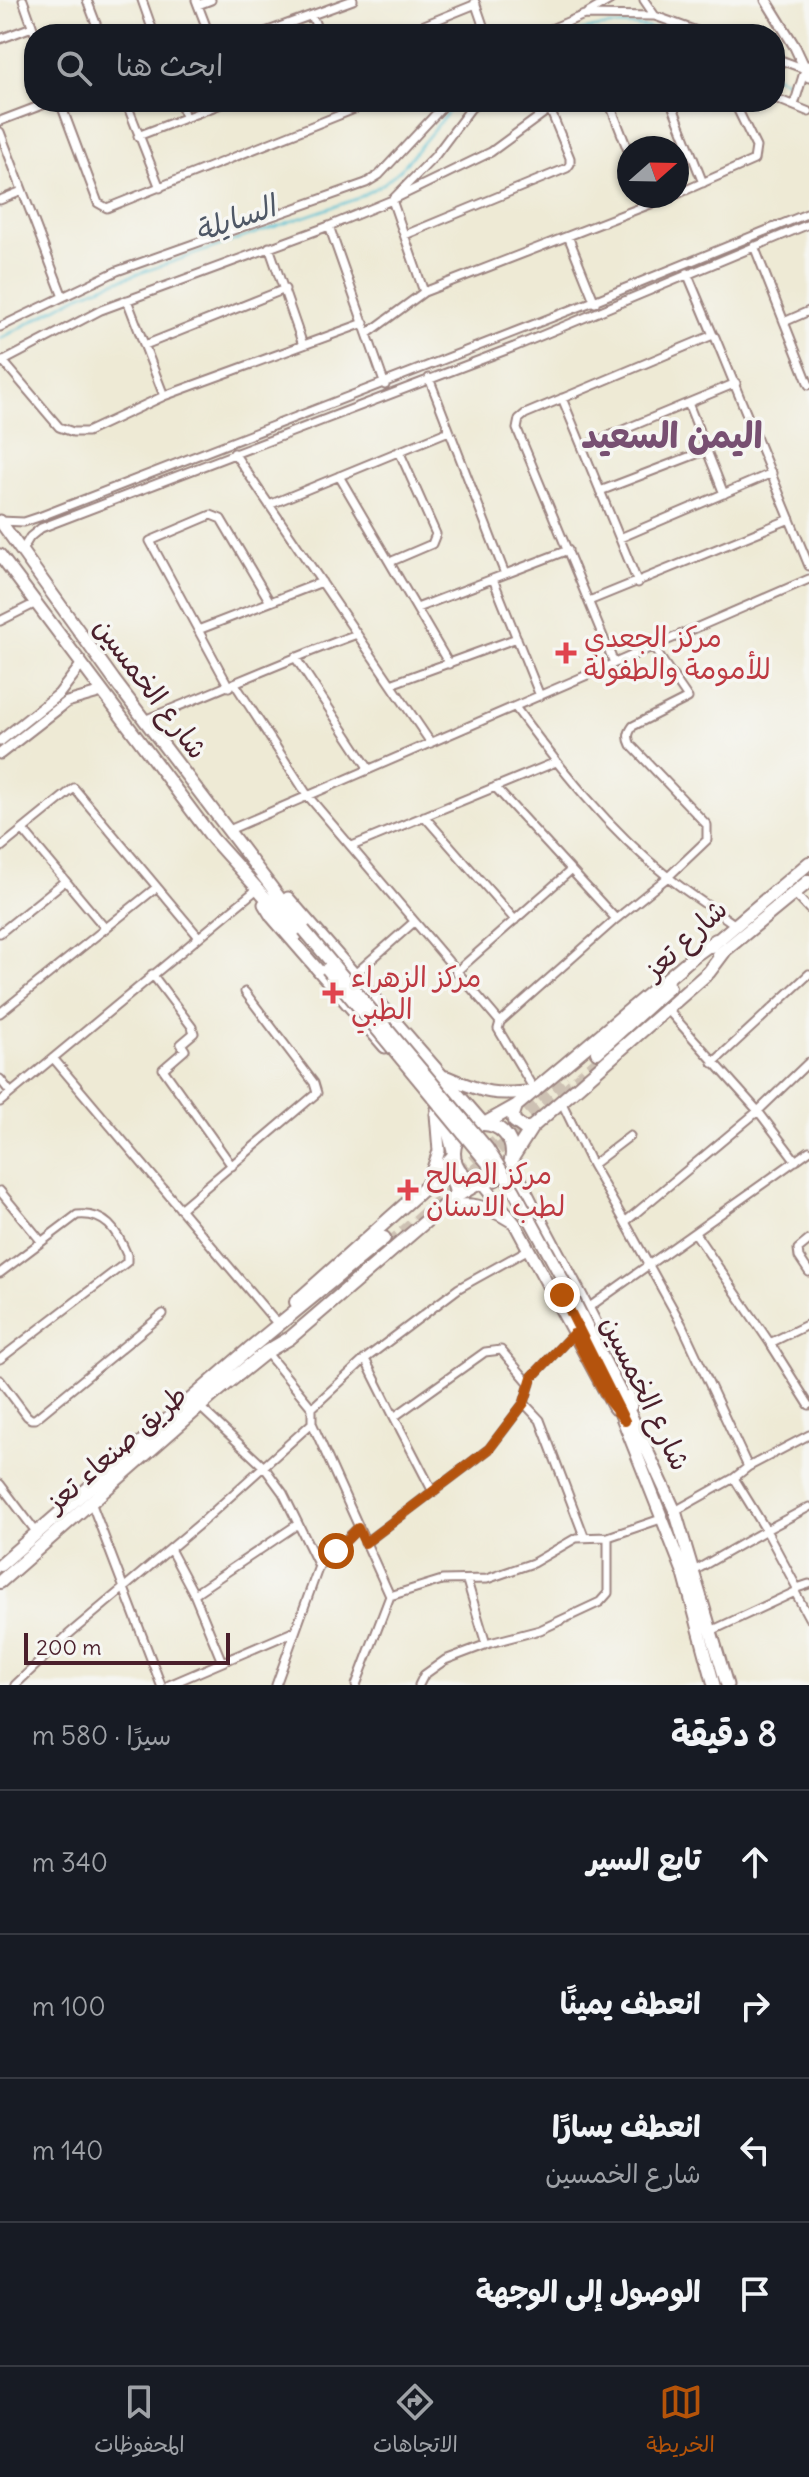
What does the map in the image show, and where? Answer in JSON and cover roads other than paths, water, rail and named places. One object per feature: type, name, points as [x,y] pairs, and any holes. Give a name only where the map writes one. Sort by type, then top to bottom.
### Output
[{"type":"highway","name":"شارع تعز","points":[[809,863],[716,940],[600,1055],[809,881]]},
{"type":"highway","points":[[716,940],[516,1106],[462,1133],[456,1142],[454,1155],[462,1172],[470,1179],[481,1182],[501,1176],[532,1127],[709,972],[724,952]]},
{"type":"highway","points":[[516,1106],[514,1121],[525,1129],[532,1127]]},
{"type":"highway","points":[[484,1124],[505,1133],[512,1147],[511,1160]]},
{"type":"highway","name":"طريق صنعاء تعز","points":[[0,1582],[91,1502],[275,1321],[430,1182],[454,1155]]},
{"type":"highway","points":[[430,1182],[447,1176],[452,1179],[456,1192],[453,1198]]},
{"type":"highway","name":"طريق صنعاء تعز","points":[[0,1565],[176,1420],[200,1407],[266,1352],[290,1338],[453,1198],[481,1182]]},
{"type":"highway","name":"طريق صنعاء تعز","points":[[249,1349],[387,1241],[282,1333],[266,1352]]},
{"type":"main road","name":"شارع الخمسين","points":[[0,521],[114,680],[267,881],[301,932]]},
{"type":"main road","name":"شارع الخمسين","points":[[0,555],[213,839],[256,890],[301,932],[487,1148],[514,1190],[562,1279],[675,1511],[730,1685]]},
{"type":"main road","points":[[102,692],[114,680]]},
{"type":"main road","name":"شارع الخمسين","points":[[267,881],[291,901],[484,1124]]},
{"type":"main road","name":"شارع الخمسين","points":[[256,890],[272,917],[433,1102],[447,1128],[454,1155]]},
{"type":"main road","points":[[442,1075],[484,1093],[502,1095],[535,1091]]},
{"type":"main road","points":[[430,1182],[439,1151],[438,1120],[433,1102],[446,1098],[451,1085]]},
{"type":"main road","points":[[511,1160],[536,1215],[588,1308],[628,1391],[629,1420]]},
{"type":"main road","points":[[481,1182],[515,1224],[530,1249],[608,1400],[629,1420]]},
{"type":"main road","points":[[437,1211],[455,1205],[474,1204],[489,1208],[515,1224]]},
{"type":"main road","points":[[515,1224],[526,1215],[536,1215]]},
{"type":"main road","name":"شارع الخمسين","points":[[629,1420],[661,1519],[684,1574],[714,1685]]},
{"type":"street","points":[[23,0],[32,24]]},
{"type":"street","points":[[87,0],[96,24]]},
{"type":"street","points":[[142,0],[150,24]]},
{"type":"street","points":[[205,24],[197,2],[211,0]]},
{"type":"street","points":[[287,24],[353,0]]},
{"type":"street","points":[[563,24],[610,0]]},
{"type":"street","points":[[644,0],[655,16]]},
{"type":"street","points":[[759,0],[776,24]]},
{"type":"street","points":[[766,0],[781,24]]},
{"type":"street","points":[[425,24],[475,2],[483,24]]},
{"type":"street","points":[[312,15],[315,24]]},
{"type":"street","points":[[584,15],[655,16],[677,24]]},
{"type":"street","points":[[785,31],[808,70]]},
{"type":"street","points":[[0,39],[24,33]]},
{"type":"street","points":[[785,37],[808,70]]},
{"type":"street","points":[[785,62],[808,70]]},
{"type":"street","points":[[794,105],[808,70]]},
{"type":"street","points":[[785,102],[809,112]]},
{"type":"street","points":[[0,121],[24,112]]},
{"type":"street","points":[[64,112],[102,207],[107,208],[347,112]]},
{"type":"street","points":[[130,112],[160,188]]},
{"type":"street","points":[[183,112],[185,117]]},
{"type":"street","points":[[138,136],[199,112]]},
{"type":"street","points":[[0,327],[117,271],[366,183],[379,175],[438,112]]},
{"type":"street","points":[[392,200],[435,156],[468,112]]},
{"type":"street","points":[[364,323],[164,396],[87,432],[73,432],[59,427],[1,362],[101,310],[392,200],[491,152],[540,112]]},
{"type":"street","points":[[405,235],[567,168],[570,158],[552,112]]},
{"type":"street","points":[[613,112],[622,136]]},
{"type":"street","points":[[675,112],[703,183]]},
{"type":"street","points":[[689,189],[749,163],[756,157],[756,147],[739,112]]},
{"type":"street","points":[[0,132],[63,297]]},
{"type":"street","points":[[0,200],[22,191]]},
{"type":"street","points":[[392,200],[424,292]]},
{"type":"street","points":[[367,334],[424,292],[641,208]]},
{"type":"street","points":[[0,521],[24,522],[39,517],[594,301],[809,213]]},
{"type":"street","points":[[21,552],[30,537],[41,528],[598,313],[809,224]]},
{"type":"street","points":[[329,226],[388,394]]},
{"type":"street","points":[[568,236],[598,313]]},
{"type":"street","points":[[754,246],[809,385]]},
{"type":"street","points":[[269,247],[303,345]]},
{"type":"street","points":[[683,264],[736,383],[809,566]]},
{"type":"street","points":[[145,345],[285,289]]},
{"type":"street","points":[[127,300],[164,396]]},
{"type":"street","points":[[784,322],[809,311]]},
{"type":"street","points":[[614,663],[517,429],[519,419],[713,335]]},
{"type":"street","points":[[429,378],[505,574]]},
{"type":"street","points":[[582,447],[736,383]]},
{"type":"street","points":[[562,398],[638,583]]},
{"type":"street","points":[[688,403],[724,494]]},
{"type":"street","points":[[269,505],[449,431]]},
{"type":"street","points":[[600,491],[707,450]]},
{"type":"street","points":[[390,562],[432,544],[436,534],[399,451]]},
{"type":"street","points":[[234,453],[431,743]]},
{"type":"street","points":[[162,468],[166,480]]},
{"type":"street","points":[[620,538],[772,473]]},
{"type":"street","points":[[339,476],[449,664]]},
{"type":"street","points":[[270,602],[221,519],[211,515],[150,541],[232,686],[308,796],[500,1022]]},
{"type":"street","points":[[589,601],[790,519]]},
{"type":"street","points":[[417,608],[568,550]]},
{"type":"street","points":[[493,579],[540,696]]},
{"type":"street","points":[[229,830],[809,579]]},
{"type":"street","points":[[198,630],[322,582]]},
{"type":"street","points":[[0,621],[36,603]]},
{"type":"street","points":[[144,720],[357,634]]},
{"type":"street","points":[[391,684],[517,638]]},
{"type":"street","points":[[535,1091],[498,1029],[500,1022],[707,840],[707,825],[631,745],[628,738],[633,726],[688,698],[653,647]]},
{"type":"street","points":[[295,657],[369,769]]},
{"type":"street","points":[[0,741],[59,694],[81,665]]},
{"type":"street","points":[[0,754],[67,702],[102,692]]},
{"type":"street","points":[[515,707],[556,762],[608,822],[668,877],[734,924]]},
{"type":"street","points":[[352,846],[556,762]]},
{"type":"street","points":[[495,787],[616,919]]},
{"type":"street","points":[[0,848],[74,788],[198,936]]},
{"type":"street","points":[[424,816],[515,920]]},
{"type":"street","points":[[23,830],[105,928]]},
{"type":"street","points":[[456,972],[570,871]]},
{"type":"street","points":[[0,933],[65,881]]},
{"type":"street","points":[[0,1013],[157,887]]},
{"type":"street","points":[[0,1102],[256,890]]},
{"type":"street","points":[[795,894],[809,909]]},
{"type":"street","points":[[355,974],[414,922]]},
{"type":"street","points":[[152,974],[194,1033],[181,1044],[185,1050],[163,1069],[232,1166]]},
{"type":"street","points":[[713,1063],[807,979]]},
{"type":"street","points":[[180,1209],[317,1093],[314,1083],[245,992]]},
{"type":"street","points":[[667,1009],[758,1111],[796,1161]]},
{"type":"street","points":[[53,1058],[275,1321]]},
{"type":"street","points":[[625,1222],[758,1111],[809,1062]]},
{"type":"street","points":[[0,1079],[11,1093]]},
{"type":"street","points":[[561,1101],[592,1165],[682,1325],[748,1467]]},
{"type":"street","points":[[592,1165],[630,1136]]},
{"type":"street","points":[[588,1308],[809,1151]]},
{"type":"street","points":[[0,1191],[41,1241]]},
{"type":"street","points":[[0,1273],[77,1215],[92,1214],[103,1218],[126,1251],[127,1262],[0,1359]]},
{"type":"street","points":[[695,1233],[809,1405]]},
{"type":"street","points":[[809,1240],[798,1249],[799,1257],[809,1272]]},
{"type":"street","points":[[312,1408],[365,1359],[459,1288],[530,1249]]},
{"type":"street","points":[[0,1380],[27,1416],[35,1419],[163,1314]]},
{"type":"street","points":[[770,1343],[809,1324]]},
{"type":"street","points":[[365,1543],[489,1449],[524,1403],[532,1377],[573,1334]]},
{"type":"street","points":[[394,1417],[485,1352],[501,1350],[530,1384]]},
{"type":"street","points":[[266,1352],[312,1408],[312,1423],[390,1596],[356,1685]]},
{"type":"street","points":[[365,1359],[433,1492]]},
{"type":"street","points":[[524,1403],[540,1420],[584,1536]]},
{"type":"street","points":[[200,1407],[264,1467],[283,1493],[319,1566]]},
{"type":"street","points":[[15,1685],[69,1634],[312,1423]]},
{"type":"street","points":[[675,1511],[809,1435]]},
{"type":"street","points":[[734,1478],[766,1530],[809,1618]]},
{"type":"street","points":[[0,1484],[37,1533]]},
{"type":"street","points":[[91,1502],[161,1685]]},
{"type":"street","points":[[694,1571],[809,1507]]},
{"type":"street","points":[[390,1596],[442,1580],[487,1579],[533,1563],[576,1538],[608,1537],[661,1519]]},
{"type":"street","points":[[194,1594],[298,1524]]},
{"type":"street","points":[[276,1685],[319,1566],[358,1528]]},
{"type":"street","points":[[419,1685],[424,1675],[445,1660],[486,1644],[540,1630],[600,1602],[608,1593],[608,1537]]},
{"type":"street","points":[[171,1548],[222,1662]]},
{"type":"street","points":[[467,1581],[486,1644]]},
{"type":"street","points":[[711,1631],[809,1584]]},
{"type":"street","points":[[169,1685],[295,1631]]},
{"type":"waterway","name":"السايلة","points":[[785,80],[789,82]]},
{"type":"waterway","name":"السايلة","points":[[0,339],[78,296],[108,284],[356,199],[383,184],[401,169],[449,112]]},
{"type":"tunnel","points":[[563,1092],[602,1057]]},
{"type":"tunnel","points":[[446,1185],[568,1078]]},
{"type":"tunnel","points":[[389,1244],[529,1123]]},
{"type":"place","name":"مركز الجعدي للأمومة والطفولة","points":[[566,653]]},
{"type":"place","name":"مركز الزهراء الطبي","points":[[333,993]]},
{"type":"place","name":"مركز الصالح لطب الاسنان","points":[[408,1190]]},
{"type":"district","name":"اليمن السعيد","points":[[672,435]]}]
